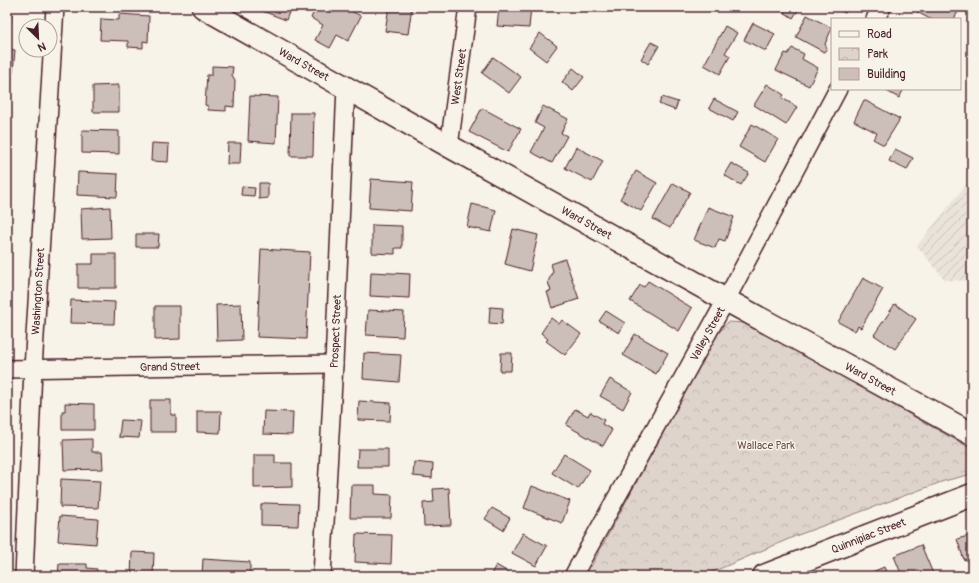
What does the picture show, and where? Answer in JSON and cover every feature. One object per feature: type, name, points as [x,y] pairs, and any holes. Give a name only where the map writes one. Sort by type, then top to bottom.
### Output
[{"type":"street","name":"Washington Street","points":[[24,576],[33,369],[54,7]]},
{"type":"street","name":"Ward Street","points":[[203,7],[726,300],[972,434]]},
{"type":"street","name":"West Street","points":[[449,146],[468,7]]},
{"type":"street","points":[[876,18],[882,7]]},
{"type":"street","name":"Prospect Street","points":[[322,576],[334,364],[346,87]]},
{"type":"street","name":"Valley Street","points":[[573,576],[726,300],[837,90]]},
{"type":"street","name":"Grand Street","points":[[7,369],[334,364]]},
{"type":"street","name":"Quinnipiac Street","points":[[764,576],[972,495]]},
{"type":"shaded area","points":[[972,177],[972,281],[945,280],[917,246]]},
{"type":"green space","name":"Wallace Park","points":[[728,322],[746,323],[972,449],[972,474],[944,481],[798,535],[703,576],[586,576],[714,338]]},
{"type":"green space","points":[[7,386],[11,386],[7,472]]},
{"type":"building","points":[[252,7],[291,7],[286,20]]},
{"type":"building","points":[[316,7],[343,7],[361,16],[348,41],[337,35],[330,48],[315,40],[323,25],[311,18]]},
{"type":"building","points":[[389,7],[412,7],[408,34],[385,31]]},
{"type":"building","points":[[499,7],[531,7],[529,28],[497,26]]},
{"type":"building","points":[[776,7],[800,7],[793,18]]},
{"type":"building","points":[[833,7],[849,7],[845,13]]},
{"type":"building","points":[[920,7],[955,7],[959,10],[955,18],[928,18],[917,12]]},
{"type":"building","points":[[7,12],[12,13],[10,32],[7,32]]},
{"type":"building","points":[[119,14],[149,16],[148,42],[143,41],[143,48],[128,47],[128,41],[100,40],[101,19],[119,20]]},
{"type":"building","points":[[807,15],[831,27],[825,44],[827,48],[824,52],[796,37]]},
{"type":"building","points":[[753,23],[775,34],[766,51],[744,40]]},
{"type":"building","points":[[725,26],[737,33],[725,53],[730,56],[720,74],[704,65]]},
{"type":"building","points":[[540,33],[557,46],[546,61],[529,48]]},
{"type":"building","points":[[651,42],[659,46],[648,64],[641,59]]},
{"type":"building","points":[[792,48],[804,54],[802,59],[818,68],[809,86],[776,70],[785,53],[788,54]]},
{"type":"building","points":[[7,49],[15,50],[13,73],[7,72]]},
{"type":"building","points":[[493,57],[521,77],[509,93],[482,73]]},
{"type":"building","points":[[212,66],[233,67],[232,75],[235,80],[234,107],[226,106],[226,111],[208,110],[208,106],[205,105],[207,75],[212,75]]},
{"type":"building","points":[[573,68],[584,77],[573,91],[562,82]]},
{"type":"building","points":[[767,84],[784,95],[782,98],[797,107],[786,125],[754,105]]},
{"type":"building","points":[[119,85],[119,112],[93,112],[93,86]]},
{"type":"building","points":[[885,90],[903,90],[899,98]]},
{"type":"building","points":[[250,96],[278,97],[276,143],[248,141]]},
{"type":"building","points":[[662,97],[678,102],[675,110],[659,104]]},
{"type":"building","points":[[714,99],[738,112],[733,121],[709,108]]},
{"type":"building","points":[[864,100],[900,119],[884,145],[873,139],[877,133],[854,121]]},
{"type":"building","points":[[543,106],[568,119],[561,133],[567,136],[552,163],[531,152],[544,128],[535,123]]},
{"type":"building","points":[[482,108],[521,129],[508,152],[469,132]]},
{"type":"building","points":[[291,113],[314,113],[313,156],[290,156]]},
{"type":"building","points":[[752,124],[778,139],[765,162],[739,147]]},
{"type":"building","points":[[82,130],[119,131],[119,154],[82,153]]},
{"type":"building","points":[[152,143],[169,144],[168,162],[151,161]]},
{"type":"building","points":[[228,143],[241,143],[240,164],[227,164]]},
{"type":"building","points":[[576,147],[603,161],[592,182],[565,168]]},
{"type":"building","points":[[895,149],[913,158],[907,170],[889,161]]},
{"type":"building","points":[[731,163],[749,173],[741,185],[724,175]]},
{"type":"building","points":[[636,171],[657,183],[641,211],[620,199]]},
{"type":"building","points":[[78,172],[118,174],[117,197],[77,195]]},
{"type":"building","points":[[371,179],[413,182],[411,211],[369,208]]},
{"type":"building","points":[[259,183],[268,183],[268,198],[259,199]]},
{"type":"building","points":[[673,183],[690,192],[670,228],[653,219]]},
{"type":"building","points":[[242,187],[255,188],[254,196],[241,195]]},
{"type":"building","points":[[472,204],[496,210],[491,232],[467,227]]},
{"type":"building","points":[[110,207],[111,238],[82,239],[81,209]]},
{"type":"building","points":[[708,207],[734,217],[725,241],[719,239],[715,248],[694,240]]},
{"type":"building","points":[[372,225],[402,226],[402,248],[395,248],[395,254],[372,253]]},
{"type":"building","points":[[513,229],[538,235],[530,271],[505,264]]},
{"type":"building","points":[[136,234],[159,234],[158,247],[136,247]]},
{"type":"building","points":[[261,249],[310,252],[306,339],[257,337]]},
{"type":"building","points":[[93,254],[116,254],[116,288],[78,288],[78,264],[93,264]]},
{"type":"building","points":[[565,259],[579,299],[552,308],[547,292],[551,291],[548,282],[553,271],[551,264]]},
{"type":"building","points":[[371,272],[410,274],[409,298],[370,296]]},
{"type":"building","points":[[863,278],[883,289],[861,328],[858,326],[855,331],[838,322]]},
{"type":"building","points":[[648,281],[692,308],[679,331],[630,301],[640,285],[644,287]]},
{"type":"building","points":[[71,300],[115,302],[114,324],[70,323]]},
{"type":"building","points":[[241,304],[242,340],[217,341],[216,305]]},
{"type":"building","points":[[895,304],[916,319],[895,349],[874,335]]},
{"type":"building","points":[[155,306],[180,306],[180,339],[155,340]]},
{"type":"building","points":[[490,307],[503,308],[502,324],[489,323]]},
{"type":"building","points":[[368,310],[404,312],[403,337],[366,335]]},
{"type":"building","points":[[606,311],[625,323],[619,333],[599,321]]},
{"type":"building","points":[[551,318],[559,324],[562,320],[581,334],[565,355],[546,341],[548,339],[541,333]]},
{"type":"building","points":[[635,334],[668,353],[656,374],[623,355]]},
{"type":"building","points":[[364,353],[401,355],[399,382],[363,379]]},
{"type":"building","points":[[501,353],[512,353],[511,371],[500,371]]},
{"type":"building","points":[[610,379],[632,392],[623,409],[600,396]]},
{"type":"building","points":[[150,400],[171,400],[171,415],[176,415],[176,432],[150,432]]},
{"type":"building","points":[[359,401],[391,403],[390,421],[358,420]]},
{"type":"building","points":[[65,403],[94,404],[94,430],[62,430],[62,411],[65,411]]},
{"type":"building","points":[[575,409],[588,416],[590,412],[604,420],[602,424],[612,430],[603,446],[566,425]]},
{"type":"building","points":[[197,411],[221,411],[220,433],[197,432]]},
{"type":"building","points":[[264,411],[293,412],[292,435],[263,434]]},
{"type":"building","points":[[121,420],[141,421],[139,438],[119,437]]},
{"type":"building","points":[[92,439],[92,452],[102,452],[103,469],[64,470],[63,440]]},
{"type":"building","points":[[358,449],[388,449],[388,467],[357,467]]},
{"type":"building","points":[[564,454],[590,470],[578,489],[552,473]]},
{"type":"building","points":[[254,455],[275,455],[275,463],[292,463],[292,487],[254,488]]},
{"type":"building","points":[[414,462],[433,464],[432,478],[413,476]]},
{"type":"building","points":[[61,479],[100,481],[98,508],[60,507]]},
{"type":"building","points":[[351,485],[375,485],[375,494],[392,495],[391,518],[350,518]]},
{"type":"building","points":[[532,486],[570,501],[562,523],[524,508]]},
{"type":"building","points":[[449,488],[451,525],[424,526],[423,503],[434,502],[433,489]]},
{"type":"building","points":[[264,503],[299,504],[298,526],[261,525],[261,505]]},
{"type":"building","points":[[492,508],[510,518],[503,530],[485,519]]},
{"type":"building","points":[[60,516],[98,519],[96,544],[58,541]]},
{"type":"building","points":[[523,533],[547,546],[536,566],[512,553]]},
{"type":"building","points":[[356,534],[392,535],[391,564],[355,562]]},
{"type":"building","points":[[972,535],[972,557],[964,560],[957,539]]},
{"type":"building","points":[[921,545],[934,576],[902,576],[894,556]]},
{"type":"building","points":[[132,552],[154,553],[153,576],[131,576]]},
{"type":"building","points":[[203,559],[250,562],[250,576],[202,576]]},
{"type":"building","points":[[59,564],[87,564],[87,568],[97,569],[96,576],[58,576]]},
{"type":"building","points":[[496,565],[515,576],[490,576]]},
{"type":"building","points":[[884,567],[888,576],[863,576]]}]
